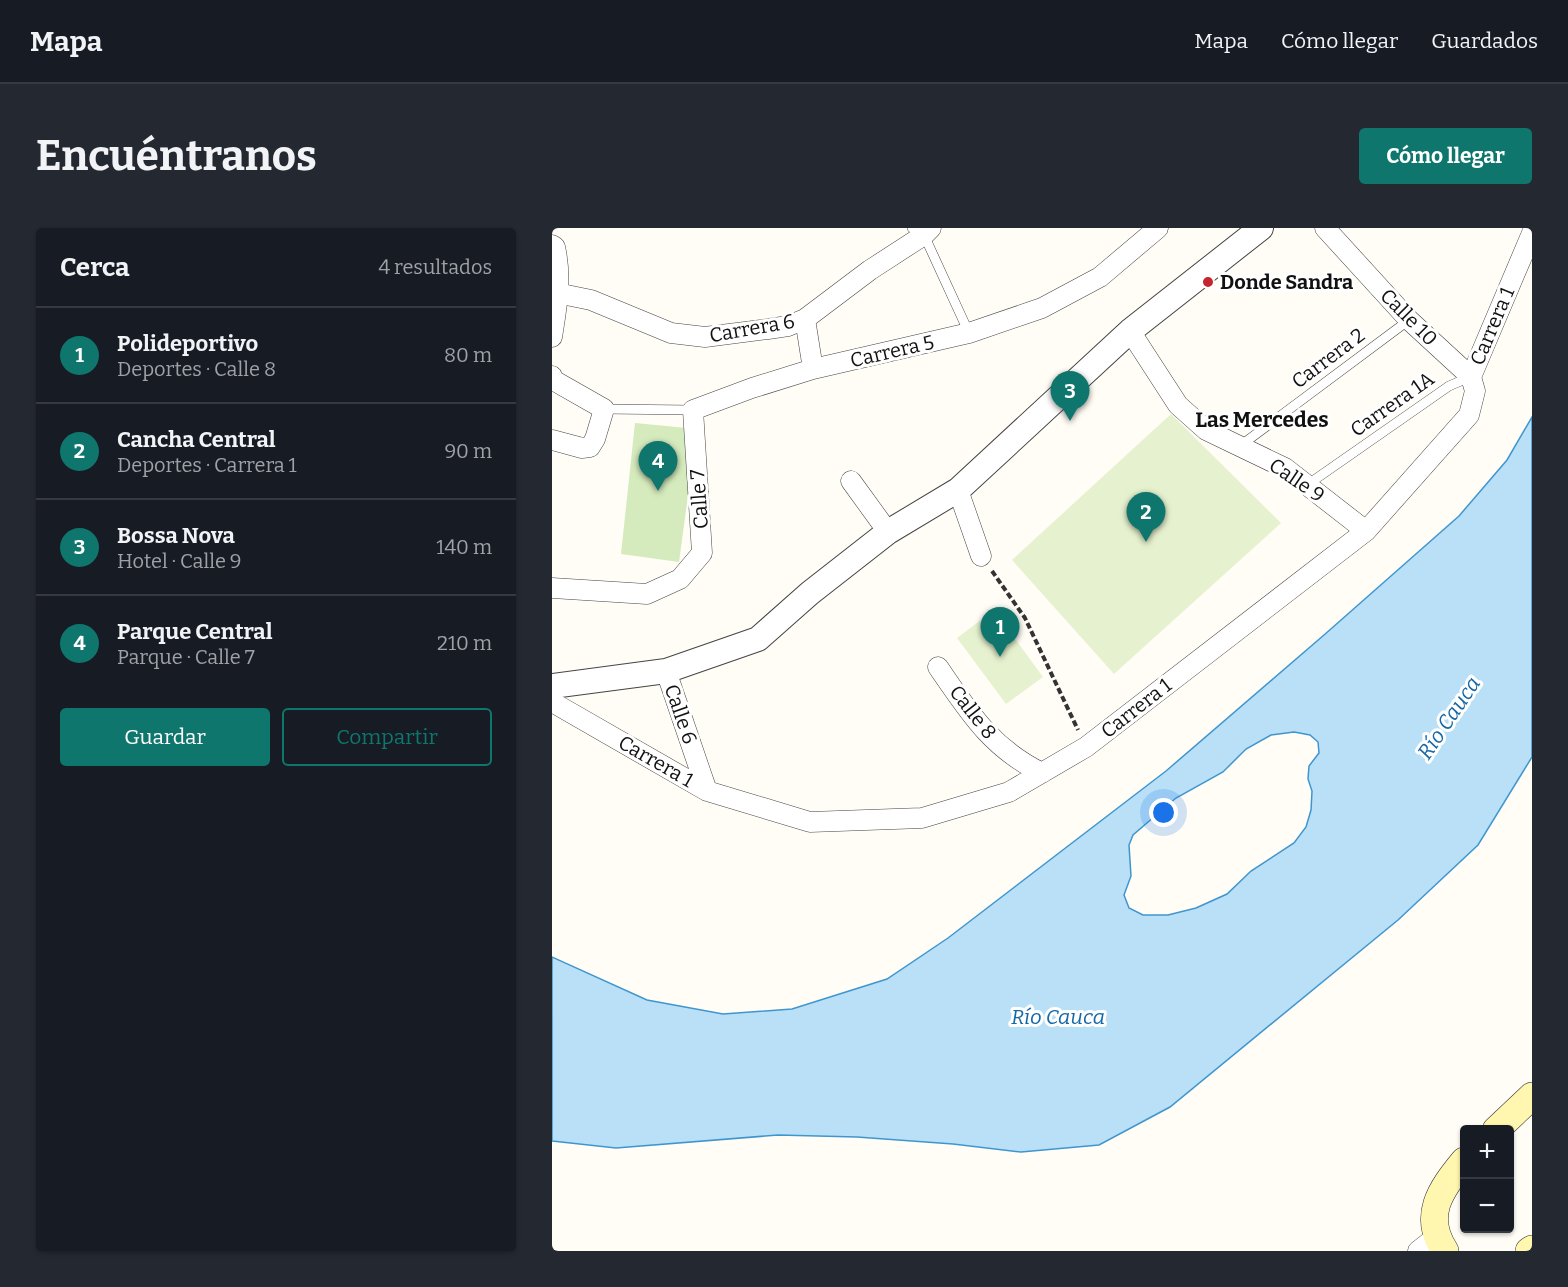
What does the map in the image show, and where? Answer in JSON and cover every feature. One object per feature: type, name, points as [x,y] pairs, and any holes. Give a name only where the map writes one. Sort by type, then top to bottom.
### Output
[{"type":"main road","points":[[1501,1125],[1532,1095]]},
{"type":"main road","points":[[1433,1246],[1433,1217],[1439,1198],[1460,1167]]},
{"type":"street","name":"Carrera 5","points":[[693,410],[813,369],[969,333],[1042,308],[1100,276],[1158,228]]},
{"type":"street","points":[[552,686],[666,670],[758,639],[810,593],[888,532],[958,490],[1130,331],[1261,228]]},
{"type":"street","name":"Calle 10","points":[[1325,228],[1409,320],[1471,377]]},
{"type":"street","name":"Carrera 6","points":[[556,292],[591,300],[671,333],[705,337],[788,326],[805,319],[922,230]]},
{"type":"street","name":"Carrera 1","points":[[552,702],[707,791],[810,822],[922,818],[1009,792],[1086,747],[1366,531],[1469,415],[1475,391],[1471,377],[1532,233]]},
{"type":"street","points":[[552,245],[555,247],[559,265],[552,338]]},
{"type":"street","points":[[805,319],[813,369]]},
{"type":"street","name":"Calle 9","points":[[1130,331],[1178,405],[1206,430],[1285,468],[1366,531]]},
{"type":"street","points":[[552,378],[604,410],[595,440],[590,447],[554,446]]},
{"type":"street","name":"Calle 7","points":[[552,588],[647,594],[680,579],[702,553],[693,410]]},
{"type":"street","points":[[851,482],[888,532]]},
{"type":"street","points":[[958,490],[981,556]]},
{"type":"street","name":"Calle 8","points":[[938,667],[990,738],[1022,763],[1042,773]]},
{"type":"street","name":"Calle 6","points":[[666,670],[707,791]]},
{"type":"lane","points":[[922,230],[969,333]]},
{"type":"lane","name":"Carrera 2","points":[[1240,446],[1409,320]]},
{"type":"lane","name":"Carrera 1A","points":[[1307,485],[1449,386],[1471,377]]},
{"type":"lane","name":"Carrera 5","points":[[604,410],[693,410]]},
{"type":"path","points":[[981,556],[1025,618],[1086,747]]},
{"type":"green space","points":[[1171,414],[1281,523],[1114,674],[1012,560]]},
{"type":"green space","points":[[635,423],[697,429],[679,562],[621,554]]},
{"type":"green space","points":[[994,610],[1043,677],[1006,704],[957,638]]},
{"type":"water","name":"Río Cauca","points":[[1532,417],[1532,757],[1478,845],[1398,920],[1170,1107],[1099,1145],[1021,1152],[857,1137],[778,1135],[616,1148],[552,1141],[552,957],[647,1000],[723,1014],[792,1009],[887,979],[948,938],[1166,771],[1459,516],[1507,460]],"holes":[[[1294,732],[1310,735],[1318,742],[1319,753],[1309,766],[1308,779],[1312,791],[1311,810],[1306,827],[1294,843],[1251,871],[1227,894],[1196,908],[1168,915],[1143,915],[1129,908],[1124,895],[1131,876],[1129,845],[1133,835],[1176,798],[1223,772],[1246,749],[1271,735]]]},
{"type":"place","name":"Donde Sandra","points":[[1208,282]]},
{"type":"place","name":"Bossa Nova","points":[[1070,421]]},
{"type":"place","name":"Parque Central","points":[[658,491]]},
{"type":"place","name":"Cancha Central","points":[[1146,542]]},
{"type":"place","name":"Polideportivo","points":[[1000,657]]},
{"type":"district","name":"Las Mercedes","points":[[1262,420]]}]
